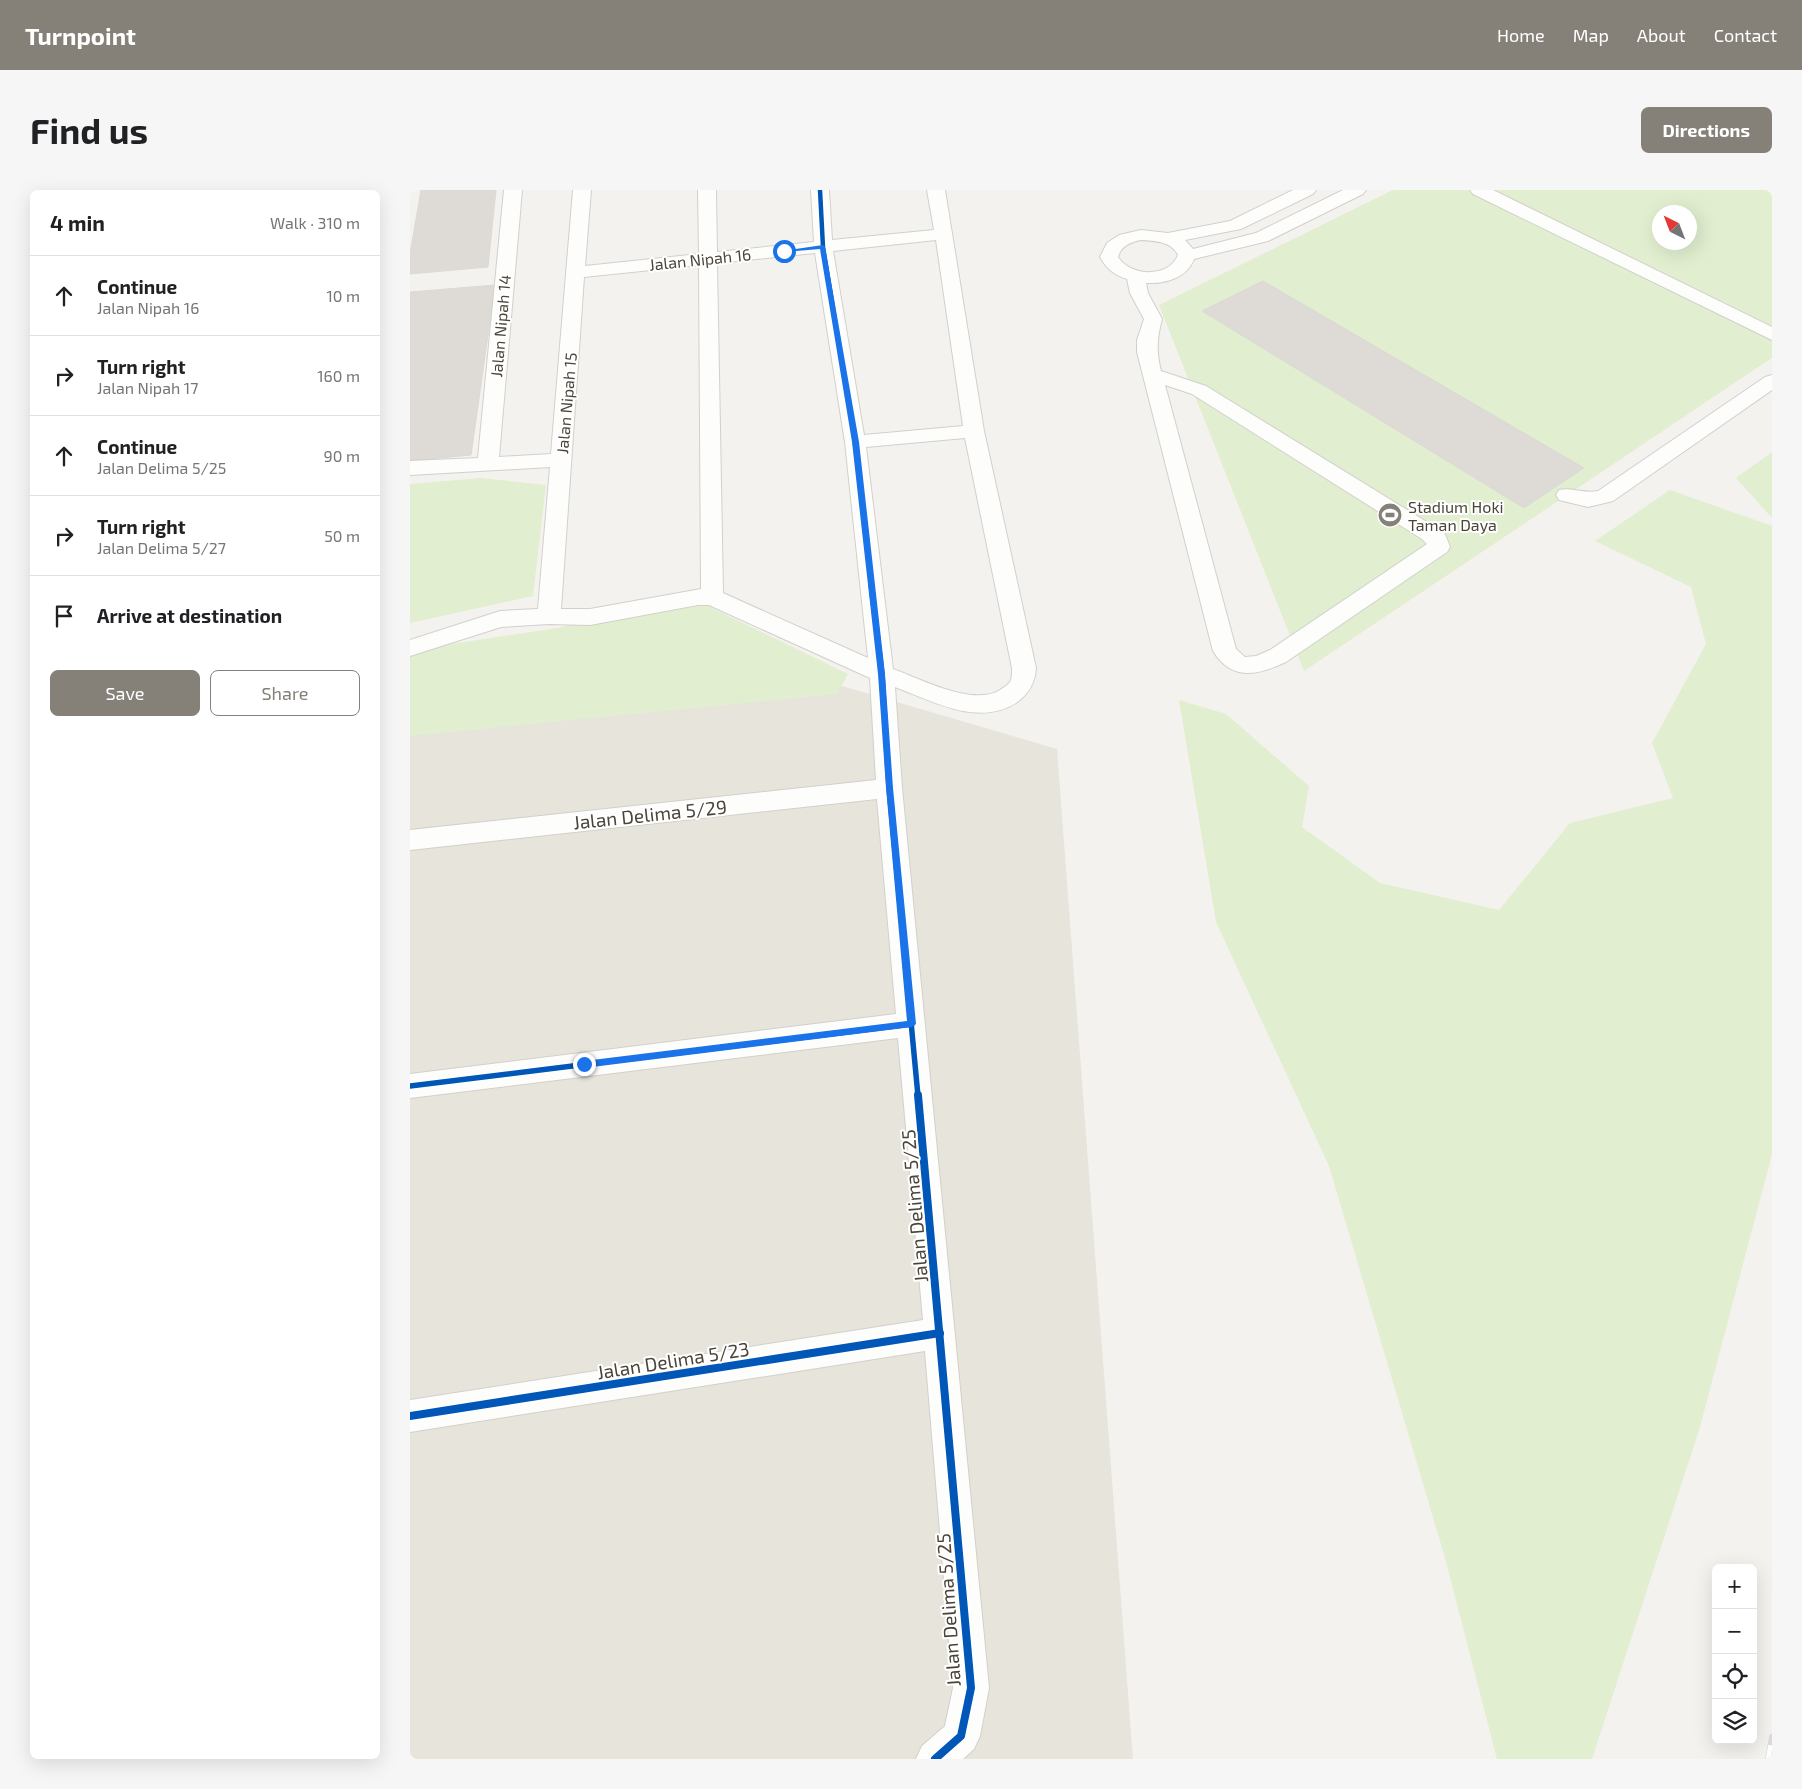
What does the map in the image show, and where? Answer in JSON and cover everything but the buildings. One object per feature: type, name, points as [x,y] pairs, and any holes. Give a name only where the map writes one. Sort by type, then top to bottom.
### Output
[{"type":"street","name":"Jalan Nipah 14","points":[[488,462],[513,190]]},
{"type":"street","name":"Jalan Nipah 15","points":[[549,616],[582,190]]},
{"type":"street","points":[[707,190],[712,597]]},
{"type":"street","name":"Jalan Delima 5/25","points":[[820,190],[823,247],[856,442],[882,674],[890,788],[971,1688],[948,1747]]},
{"type":"street","points":[[410,648],[493,621],[549,616],[590,617],[698,597],[712,597],[882,674],[960,702],[977,705],[999,702],[1015,692],[1023,681],[1024,668],[974,430],[936,190]]},
{"type":"street","points":[[1168,238],[1182,245],[1187,255],[1184,265],[1172,273],[1155,277],[1136,276],[1120,271],[1110,262],[1108,257],[1112,247],[1124,239],[1141,235],[1168,238],[1235,225],[1308,190]]},
{"type":"street","points":[[1187,255],[1230,247],[1262,238],[1357,190]]},
{"type":"street","points":[[1478,190],[1772,334]]},
{"type":"street","name":"Jalan Nipah 16","points":[[577,272],[944,234]]},
{"type":"street","points":[[1136,276],[1138,291],[1153,319],[1147,352],[1152,374],[1222,642],[1231,660],[1242,665],[1254,666],[1278,656],[1439,547],[1437,539],[1430,534],[1199,390],[1152,374]]},
{"type":"street","points":[[1567,495],[1588,500],[1605,496],[1772,381]]},
{"type":"street","points":[[856,442],[974,430]]},
{"type":"street","points":[[410,468],[488,462],[561,460]]},
{"type":"street","name":"Jalan Delima 5/29","points":[[410,840],[890,788]]},
{"type":"street","points":[[410,1086],[912,1024]]},
{"type":"street","name":"Jalan Delima 5/23","points":[[410,1416],[940,1333]]},
{"type":"shaded area","points":[[596,614],[1057,749],[1133,1759],[410,1759],[410,688]]},
{"type":"green space","name":"Stadium Hoki Taman Daya","points":[[1393,190],[1772,190],[1772,358],[1304,671],[1159,305]]},
{"type":"green space","points":[[1772,452],[1772,518],[1736,478]]},
{"type":"green space","points":[[481,478],[546,485],[533,596],[410,623],[410,484]]},
{"type":"green space","points":[[1670,490],[1772,526],[1772,1154],[1700,1427],[1592,1759],[1497,1759],[1445,1558],[1329,1166],[1216,922],[1179,700],[1226,714],[1309,786],[1302,827],[1380,883],[1499,910],[1570,823],[1673,798],[1652,743],[1706,644],[1691,587],[1595,541]]},
{"type":"green space","points":[[706,605],[848,674],[837,694],[410,736],[410,654],[426,648]]},
{"type":"railway","points":[[1768,1759],[1772,1737]]},
{"type":"cycle path","points":[[820,190],[823,247],[855,442],[882,674],[889,788],[971,1688],[961,1736],[935,1759]]},
{"type":"cycle path","points":[[410,1086],[912,1024]]},
{"type":"cycle path","points":[[410,1416],[940,1333]]},
{"type":"place","name":"Stadium Hoki Taman Daya","points":[[1390,515]]},
{"type":"route","points":[[584,1064],[912,1024],[890,788],[882,674],[856,442],[823,247],[784,251]]}]
